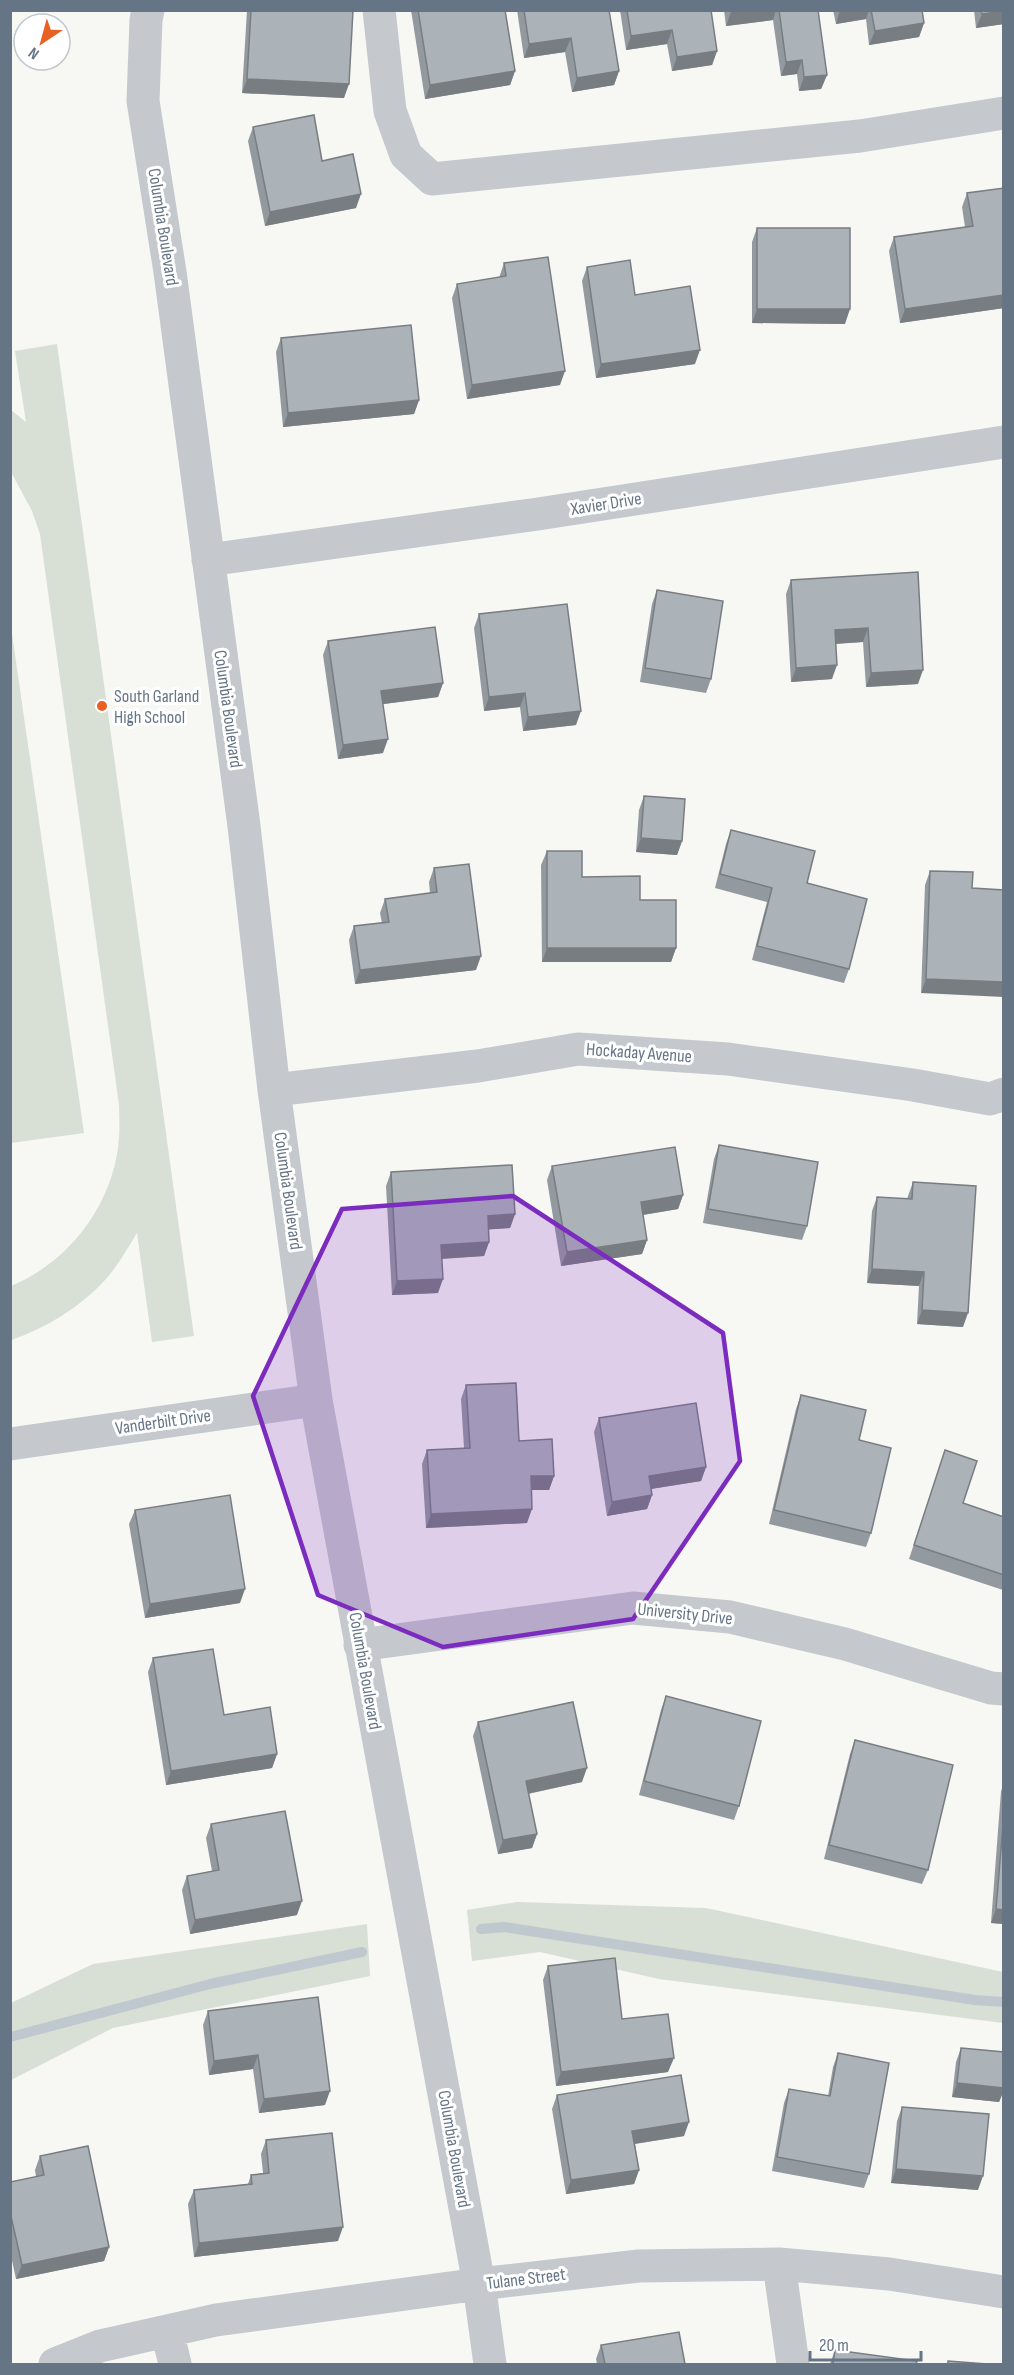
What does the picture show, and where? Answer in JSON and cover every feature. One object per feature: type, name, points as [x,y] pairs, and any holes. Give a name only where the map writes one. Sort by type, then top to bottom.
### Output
[{"type":"street","name":"Columbia Boulevard","points":[[148,10],[143,101],[170,272],[244,826],[274,1090],[316,1400],[479,2284],[490,2364]]},
{"type":"street","points":[[379,10],[390,111],[405,156],[432,179],[861,136],[1004,113]]},
{"type":"street","name":"Xavier Drive","points":[[208,560],[537,514],[1004,442]]},
{"type":"street","name":"Hockaday Avenue","points":[[274,1090],[478,1066],[578,1049],[728,1059],[913,1085],[990,1099],[1004,1094]]},
{"type":"street","name":"Vanderbilt Drive","points":[[10,1444],[316,1400]]},
{"type":"street","name":"University Drive","points":[[360,1645],[633,1608],[730,1617],[845,1644],[991,1688],[1004,1689]]},
{"type":"street","points":[[779,2264],[793,2364]]},
{"type":"street","name":"Tulane Street","points":[[55,2364],[100,2346],[216,2320],[479,2284],[639,2266],[779,2264],[889,2274],[1004,2292]]},
{"type":"street","points":[[167,2331],[175,2364]]},
{"type":"highlighted area","points":[[513,1196],[723,1333],[740,1461],[633,1619],[443,1647],[318,1595],[253,1396],[342,1209]]},
{"type":"shaded area","points":[[57,344],[194,1336],[152,1342],[137,1233],[110,1275],[84,1300],[37,1330],[11,1340],[11,1286],[52,1262],[86,1227],[109,1184],[116,1161],[119,1133],[119,1105],[40,534],[32,511],[11,472],[11,410],[26,422],[15,351]]},
{"type":"shaded area","points":[[10,620],[84,1133],[11,1143],[10,1143]]},
{"type":"shaded area","points":[[517,1902],[706,1908],[1003,1972],[1003,2023],[659,1979],[540,1952],[472,1961],[467,1910]]},
{"type":"shaded area","points":[[367,1924],[370,1976],[113,2028],[11,2080],[11,2003],[93,1964]]},
{"type":"building","points":[[251,10],[353,10],[349,84],[247,79]]},
{"type":"building","points":[[418,10],[505,10],[515,71],[430,85]]},
{"type":"building","points":[[524,10],[609,10],[619,71],[577,78],[571,38],[529,44]]},
{"type":"building","points":[[627,10],[711,10],[717,51],[677,57],[672,30],[631,36]]},
{"type":"building","points":[[779,10],[818,10],[827,75],[804,77],[802,60],[786,62]]},
{"type":"building","points":[[871,10],[922,10],[924,23],[875,31]]},
{"type":"building","points":[[981,10],[1004,10],[1004,11],[982,14]]},
{"type":"building","points":[[314,115],[322,161],[353,154],[361,194],[270,212],[253,127]]},
{"type":"building","points":[[1004,188],[1004,295],[905,309],[894,237],[973,226],[967,193]]},
{"type":"building","points":[[757,228],[850,228],[850,309],[757,309]]},
{"type":"building","points":[[548,257],[565,371],[472,385],[457,284],[506,276],[504,263]]},
{"type":"building","points":[[630,260],[635,295],[690,286],[700,350],[601,364],[587,267]]},
{"type":"building","points":[[411,325],[419,400],[288,413],[281,338]]},
{"type":"building","points":[[918,572],[923,670],[871,673],[868,628],[835,630],[837,665],[796,668],[791,580]]},
{"type":"building","points":[[657,590],[723,601],[711,679],[645,668]]},
{"type":"building","points":[[567,604],[581,711],[528,717],[525,693],[489,697],[479,614]]},
{"type":"building","points":[[435,627],[443,683],[381,691],[388,739],[343,745],[328,641]]},
{"type":"building","points":[[644,796],[685,799],[682,841],[641,838]]},
{"type":"building","points":[[731,830],[815,851],[807,883],[867,899],[849,969],[757,946],[772,888],[720,874]]},
{"type":"building","points":[[547,851],[582,851],[582,877],[640,876],[640,900],[676,900],[676,948],[547,948]]},
{"type":"building","points":[[469,864],[481,956],[360,970],[354,926],[389,922],[385,899],[437,892],[434,868]]},
{"type":"building","points":[[930,871],[973,872],[972,888],[1004,890],[1004,982],[926,979]]},
{"type":"building","points":[[719,1145],[818,1162],[807,1226],[708,1209]]},
{"type":"building","points":[[675,1147],[683,1195],[641,1202],[647,1240],[567,1252],[552,1166]]},
{"type":"building","points":[[512,1165],[515,1214],[488,1216],[489,1242],[441,1245],[443,1279],[397,1281],[391,1172]]},
{"type":"building","points":[[913,1182],[976,1186],[968,1313],[922,1310],[924,1272],[872,1269],[877,1197],[912,1199]]},
{"type":"building","points":[[516,1383],[519,1441],[552,1439],[554,1476],[531,1476],[532,1509],[431,1514],[427,1450],[470,1448],[466,1385]]},
{"type":"building","points":[[801,1395],[866,1410],[859,1440],[891,1448],[871,1533],[774,1510]]},
{"type":"building","points":[[696,1403],[706,1467],[649,1476],[652,1495],[612,1502],[599,1418]]},
{"type":"building","points":[[945,1450],[977,1461],[963,1503],[1004,1517],[1004,1575],[914,1545]]},
{"type":"building","points":[[230,1495],[245,1589],[150,1604],[135,1510]]},
{"type":"building","points":[[213,1649],[224,1715],[270,1707],[277,1754],[171,1771],[153,1658]]},
{"type":"building","points":[[666,1696],[761,1721],[739,1806],[644,1781]]},
{"type":"building","points":[[573,1702],[587,1768],[526,1781],[537,1834],[503,1840],[478,1722]]},
{"type":"building","points":[[855,1740],[953,1765],[928,1870],[829,1845]]},
{"type":"building","points":[[285,1811],[302,1901],[195,1920],[187,1876],[219,1870],[211,1824]]},
{"type":"building","points":[[1004,1813],[1004,1910],[996,1909]]},
{"type":"building","points":[[615,1958],[622,2019],[668,2014],[674,2058],[561,2072],[548,1966]]},
{"type":"building","points":[[318,1997],[330,2091],[264,2099],[258,2055],[214,2061],[208,2011]]},
{"type":"building","points":[[961,2048],[1004,2052],[1004,2088],[957,2083]]},
{"type":"building","points":[[838,2053],[889,2063],[869,2174],[777,2157],[789,2089],[830,2096]]},
{"type":"building","points":[[681,2075],[689,2122],[632,2131],[639,2170],[571,2180],[557,2095]]},
{"type":"building","points":[[902,2107],[989,2114],[983,2176],[896,2169]]},
{"type":"building","points":[[332,2133],[343,2227],[199,2243],[194,2190],[252,2184],[251,2175],[269,2173],[266,2140]]},
{"type":"building","points":[[88,2146],[109,2247],[22,2265],[10,2212],[10,2182],[44,2175],[40,2156]]},
{"type":"building","points":[[679,2332],[685,2364],[605,2364],[601,2345]]},
{"type":"building","points":[[835,2350],[917,2361],[916,2364],[833,2364]]},
{"type":"building","points":[[948,2361],[987,2364],[948,2364]]},
{"type":"waterway","points":[[481,1929],[504,1927],[975,2000],[1004,2002]]},
{"type":"waterway","points":[[10,2037],[210,1984],[362,1952]]},
{"type":"place","name":"South Garland High School","points":[[102,706]]}]
